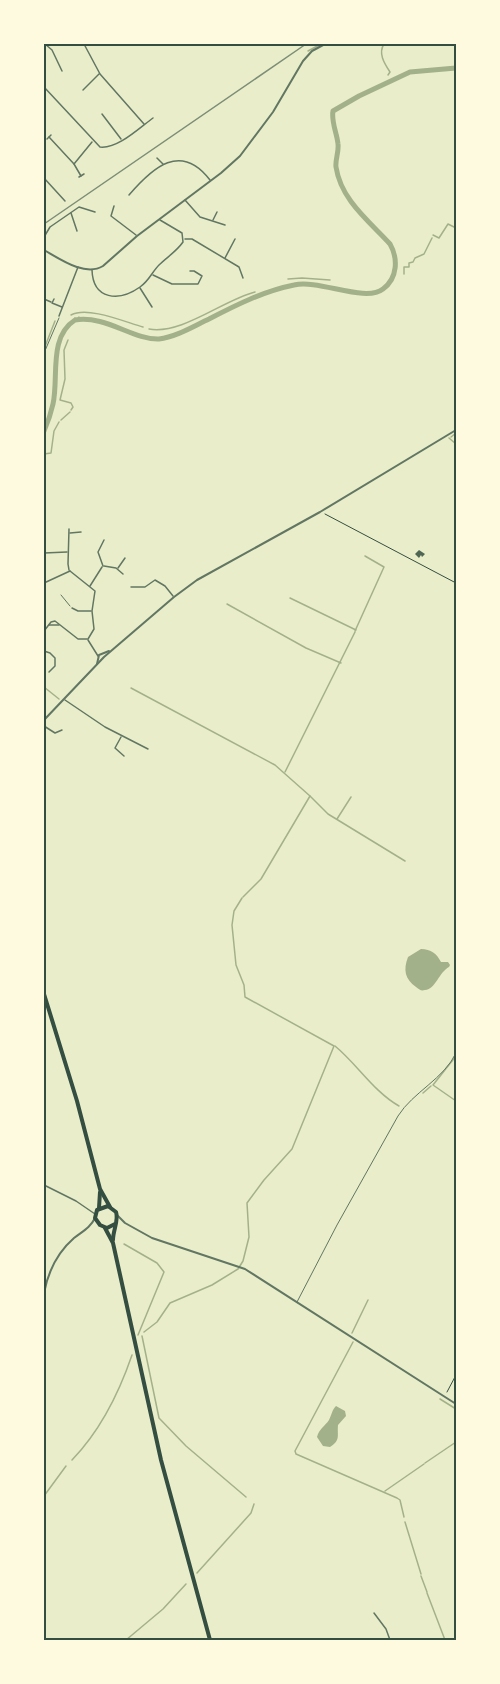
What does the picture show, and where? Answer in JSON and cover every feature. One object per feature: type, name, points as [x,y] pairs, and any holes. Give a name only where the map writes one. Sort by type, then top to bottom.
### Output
[{"type":"highway","points":[[44,994],[77,1101],[100,1189],[117,1215],[113,1243],[161,1460],[210,1641]]},
{"type":"highway","points":[[100,1189],[97,1213],[113,1243]]},
{"type":"highway","points":[[97,1213],[103,1206],[110,1207]]},
{"type":"highway","points":[[103,1227],[115,1223]]},
{"type":"street","points":[[45,44],[52,50],[62,71]]},
{"type":"street","points":[[84,44],[100,74],[144,124]]},
{"type":"street","points":[[44,250],[92,270],[103,266],[137,236],[230,166],[250,146],[303,61],[312,51],[326,44]]},
{"type":"street","points":[[83,90],[100,74]]},
{"type":"street","points":[[44,87],[92,141],[103,148],[122,140],[153,118]]},
{"type":"street","points":[[102,114],[122,140]]},
{"type":"street","points":[[49,137],[74,164],[81,176]]},
{"type":"street","points":[[74,164],[92,141]]},
{"type":"street","points":[[157,158],[163,164]]},
{"type":"street","points":[[129,195],[163,164],[182,160],[198,166],[210,181]]},
{"type":"street","points":[[44,178],[64,201]]},
{"type":"street","points":[[185,199],[196,214],[225,225]]},
{"type":"street","points":[[44,237],[50,227],[80,206],[95,212]]},
{"type":"street","points":[[114,206],[111,216],[137,236]]},
{"type":"street","points":[[71,212],[77,231]]},
{"type":"street","points":[[213,221],[217,212]]},
{"type":"street","points":[[92,270],[95,287],[104,294],[120,295],[139,288],[158,266],[182,245],[184,239],[179,230],[159,219]]},
{"type":"street","points":[[184,239],[192,239],[238,267],[243,276],[239,277]]},
{"type":"street","points":[[225,259],[235,239]]},
{"type":"street","points":[[59,316],[78,266]]},
{"type":"street","points":[[152,275],[172,284],[198,284],[202,276],[190,271]]},
{"type":"street","points":[[139,288],[152,307]]},
{"type":"street","points":[[44,299],[63,307]]},
{"type":"street","points":[[52,303],[54,299]]},
{"type":"street","points":[[44,720],[96,667],[101,657],[174,597],[211,571],[320,512],[456,430]]},
{"type":"street","points":[[69,529],[70,571],[90,586],[95,594],[92,611],[94,629],[87,639]]},
{"type":"street","points":[[70,533],[81,532]]},
{"type":"street","points":[[103,566],[98,552],[104,540]]},
{"type":"street","points":[[44,553],[68,552]]},
{"type":"street","points":[[118,568],[125,558]]},
{"type":"street","points":[[103,566],[118,568],[123,574]]},
{"type":"street","points":[[90,586],[103,566]]},
{"type":"street","points":[[44,583],[70,571]]},
{"type":"street","points":[[131,587],[145,587],[155,580],[165,586],[174,597]]},
{"type":"street","points":[[72,608],[78,611],[92,611]]},
{"type":"street","points":[[44,631],[47,626],[60,626],[78,639],[87,639]]},
{"type":"street","points":[[87,639],[93,650],[101,657]]},
{"type":"street","points":[[44,651],[55,658],[55,666],[50,671],[54,674]]},
{"type":"street","points":[[65,699],[122,736],[148,749]]},
{"type":"street","points":[[44,726],[55,733],[62,730]]},
{"type":"street","points":[[122,736],[115,748],[124,756]]},
{"type":"street","points":[[44,1185],[97,1213]]},
{"type":"street","points":[[87,1208],[97,1213]]},
{"type":"street","points":[[44,1293],[48,1276],[58,1257],[74,1238],[88,1228],[97,1213]]},
{"type":"street","points":[[117,1215],[152,1238],[239,1266],[456,1404]]},
{"type":"street","points":[[115,1223],[125,1222]]},
{"type":"street","points":[[88,1228],[103,1227]]},
{"type":"street","points":[[374,1613],[386,1629],[390,1641]]},
{"type":"lane","points":[[44,353],[59,316]]},
{"type":"lane","points":[[62,595],[72,608]]},
{"type":"lane","points":[[296,1303],[398,1116],[406,1105],[431,1083],[456,1053]]},
{"type":"path","points":[[320,512],[456,583]]},
{"type":"path","points":[[444,1396],[456,1376]]},
{"type":"shaded area","points":[[421,949],[431,951],[441,962],[448,962],[450,965],[432,987],[420,990],[409,981],[405,970],[408,957]]},
{"type":"shaded area","points":[[336,1406],[345,1411],[346,1416],[338,1425],[336,1442],[330,1447],[323,1446],[317,1437]]},
{"type":"building","points":[[419,550],[425,554],[419,558],[415,554]]},
{"type":"waterway","points":[[308,51],[321,44]]},
{"type":"waterway","points":[[384,44],[382,54],[390,72],[388,75]]},
{"type":"waterway","points":[[44,431],[55,394],[58,347],[67,327],[75,320],[98,321],[139,336],[159,339],[185,331],[261,295],[294,285],[316,285],[365,293],[375,293],[383,289],[394,274],[393,250],[350,200],[339,179],[336,164],[338,144],[333,111],[410,72],[456,68]]},
{"type":"waterway","points":[[433,235],[439,238],[448,224],[456,228]]},
{"type":"waterway","points":[[404,274],[404,267],[409,267],[409,263],[424,254],[432,238]]},
{"type":"waterway","points":[[288,279],[330,280]]},
{"type":"waterway","points":[[149,329],[175,327],[255,292]]},
{"type":"waterway","points":[[71,315],[87,312],[143,327]]},
{"type":"waterway","points":[[44,349],[55,321]]},
{"type":"waterway","points":[[68,340],[64,350],[65,379],[60,400],[71,403],[73,407],[71,410]]},
{"type":"waterway","points":[[61,420],[70,412]]},
{"type":"waterway","points":[[44,454],[51,453],[54,431],[59,422]]},
{"type":"waterway","points":[[451,437],[456,433]]},
{"type":"waterway","points":[[449,438],[456,444]]},
{"type":"waterway","points":[[355,631],[384,567],[365,556]]},
{"type":"waterway","points":[[290,598],[356,630]]},
{"type":"waterway","points":[[227,604],[306,648],[341,663]]},
{"type":"waterway","points":[[285,772],[355,632]]},
{"type":"waterway","points":[[44,687],[59,699]]},
{"type":"waterway","points":[[131,688],[275,765],[310,796],[261,879],[243,897]]},
{"type":"waterway","points":[[310,796],[328,814],[405,861]]},
{"type":"waterway","points":[[337,819],[351,797]]},
{"type":"waterway","points":[[144,1332],[157,1322],[170,1303],[212,1285],[238,1269],[243,1261],[249,1237],[247,1203],[292,1149],[334,1046],[245,997],[244,985],[236,965],[232,925],[234,911],[242,898]]},
{"type":"waterway","points":[[335,1046],[374,1086],[399,1106]]},
{"type":"waterway","points":[[456,1056],[433,1085],[456,1101]]},
{"type":"waterway","points":[[423,1093],[431,1086]]},
{"type":"waterway","points":[[124,1244],[157,1263],[164,1272],[138,1335]]},
{"type":"waterway","points":[[352,1333],[368,1300]]},
{"type":"waterway","points":[[142,1336],[159,1418],[186,1446],[246,1497]]},
{"type":"waterway","points":[[353,1342],[295,1451],[296,1454],[397,1498],[400,1500],[404,1517]]},
{"type":"waterway","points":[[72,1460],[108,1411],[132,1355]]},
{"type":"waterway","points":[[440,1399],[456,1409]]},
{"type":"waterway","points":[[425,1463],[456,1442]]},
{"type":"waterway","points":[[385,1491],[424,1464]]},
{"type":"waterway","points":[[44,1496],[66,1466]]},
{"type":"waterway","points":[[197,1573],[251,1513],[254,1504]]},
{"type":"waterway","points":[[405,1522],[421,1574]]},
{"type":"waterway","points":[[421,1576],[427,1592]]},
{"type":"waterway","points":[[126,1640],[163,1609],[186,1584]]},
{"type":"waterway","points":[[427,1593],[445,1640]]},
{"type":"railway","points":[[44,224],[306,44]]}]
